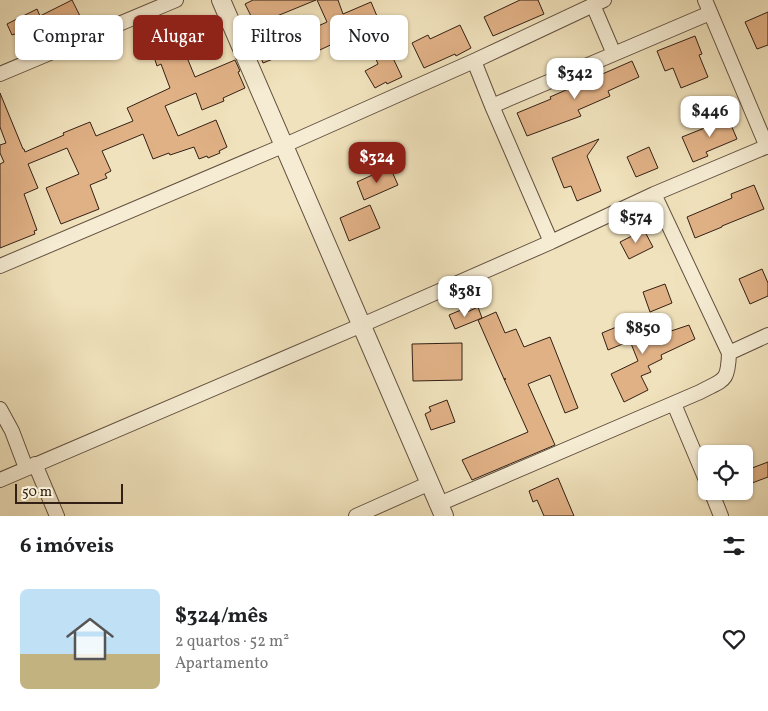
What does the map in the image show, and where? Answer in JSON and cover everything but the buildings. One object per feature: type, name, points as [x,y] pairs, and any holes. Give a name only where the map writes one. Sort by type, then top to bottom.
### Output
[{"type":"street","points":[[0,74],[176,0]]},
{"type":"street","points":[[222,0],[441,510],[723,380],[727,374],[729,352],[654,194]]},
{"type":"street","points":[[0,266],[284,145],[474,61],[599,3],[614,54]]},
{"type":"street","points":[[0,480],[362,325],[551,242],[654,194],[768,147],[707,6],[614,54],[492,106]]},
{"type":"street","points":[[474,61],[551,242]]},
{"type":"street","points":[[729,352],[768,335]]},
{"type":"street","points":[[674,404],[698,461]]},
{"type":"street","points":[[0,409],[57,516]]},
{"type":"street","points":[[356,516],[430,483]]},
{"type":"street","points":[[715,500],[722,516]]}]
